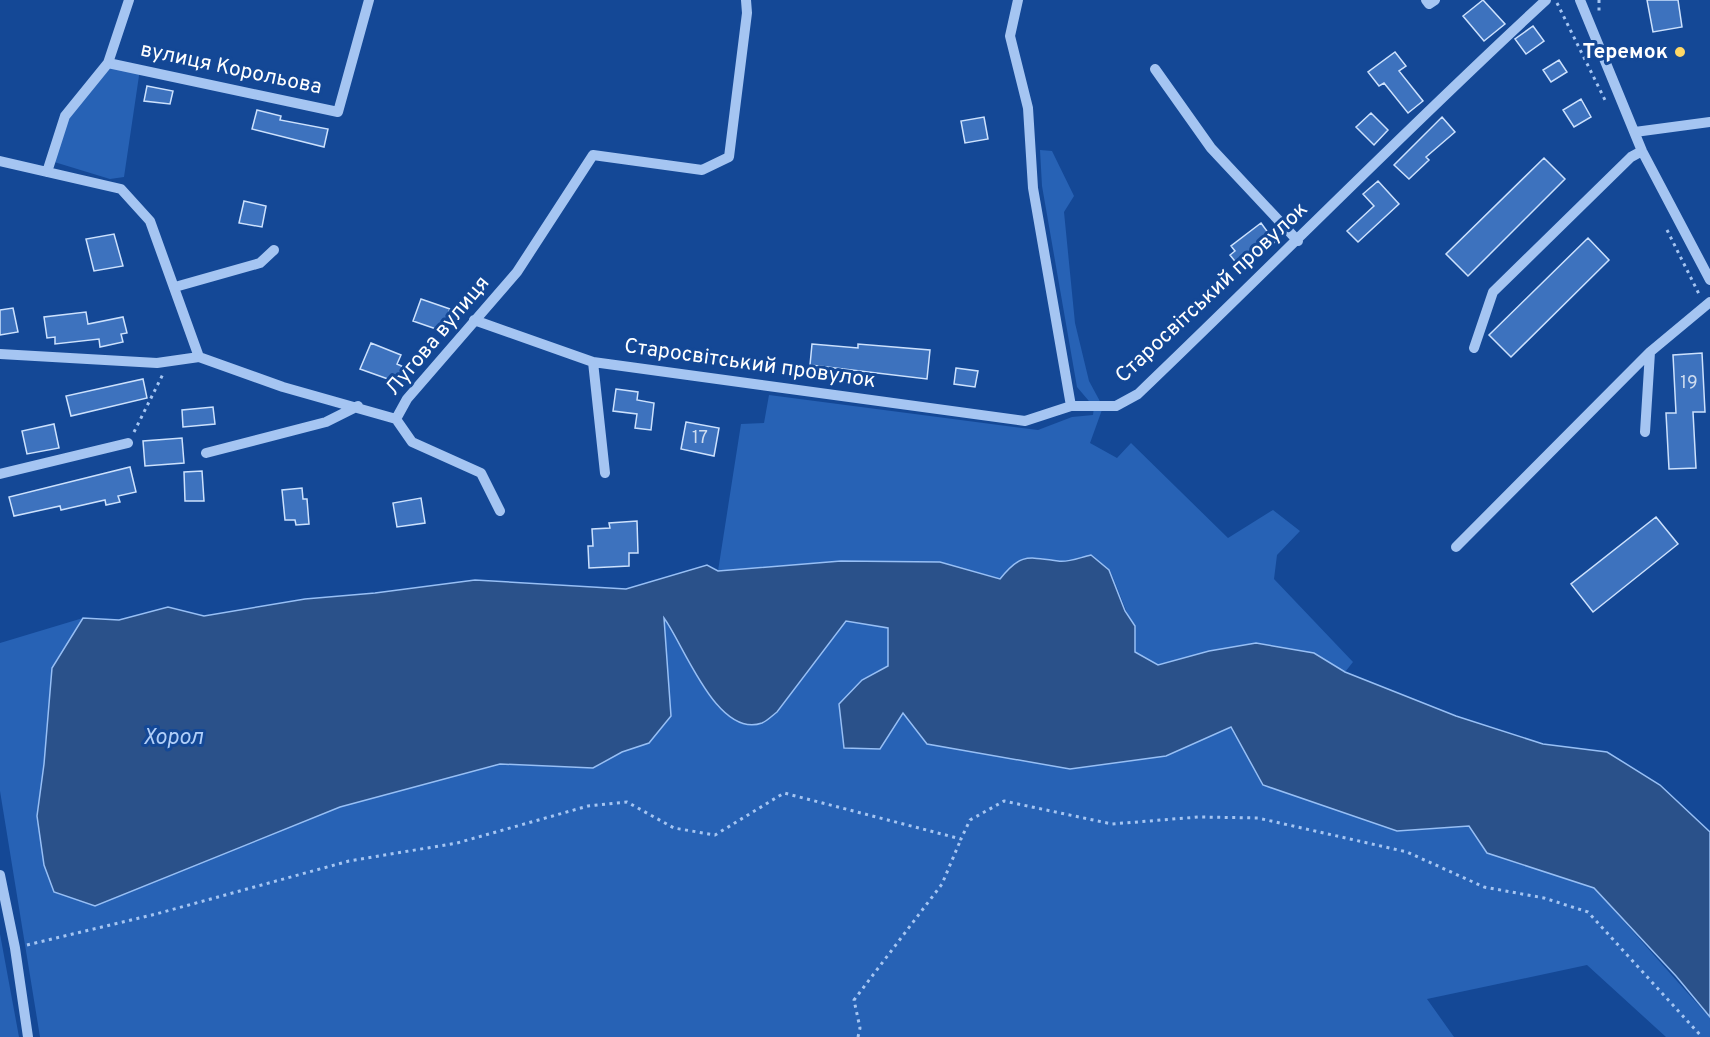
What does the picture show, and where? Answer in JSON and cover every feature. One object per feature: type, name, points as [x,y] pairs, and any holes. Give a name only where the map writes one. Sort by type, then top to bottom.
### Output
[{"type":"street","points":[[47,172],[65,116],[108,63],[129,0]]},
{"type":"street","name":"вулиця Корольова","points":[[108,63],[338,112],[369,0]]},
{"type":"street","name":"Лугова вулиця","points":[[199,357],[283,387],[358,406],[396,419],[407,399],[517,272],[593,155],[702,170],[729,157],[747,12],[746,0]]},
{"type":"street","points":[[1018,0],[1010,36],[1028,108],[1033,188],[1071,406]]},
{"type":"street","points":[[1426,0],[1429,4],[1435,0]]},
{"type":"street","name":"Старосвітський провулок","points":[[474,320],[593,362],[1025,421],[1071,406],[1116,406],[1138,394],[1298,241],[1451,87],[1546,0]]},
{"type":"street","points":[[1580,0],[1642,151],[1710,280]]},
{"type":"street","points":[[1155,69],[1211,148],[1298,241]]},
{"type":"street","points":[[1635,132],[1710,122]]},
{"type":"street","points":[[1474,348],[1493,292],[1631,157],[1642,151]]},
{"type":"street","points":[[0,161],[121,189],[150,221],[199,357],[157,363],[0,354]]},
{"type":"street","points":[[175,288],[260,263],[274,250]]},
{"type":"street","points":[[1456,547],[1650,352],[1710,302]]},
{"type":"street","points":[[1645,432],[1650,352]]},
{"type":"street","points":[[593,362],[605,473]]},
{"type":"street","points":[[206,453],[326,422],[358,406]]},
{"type":"street","points":[[396,419],[412,442],[481,473],[500,510]]},
{"type":"street","points":[[0,474],[128,443]]},
{"type":"street","points":[[0,875],[15,948],[28,1037]]},
{"type":"path","points":[[128,443],[170,361]]},
{"type":"path","points":[[15,948],[156,914],[349,861],[457,843],[598,805],[627,802],[674,828],[716,835],[784,793],[961,839]]},
{"type":"path","points":[[858,1037],[860,1028],[854,1000],[942,884],[970,820],[1004,801],[1112,824],[1198,818],[1258,818],[1407,852],[1485,887],[1544,898],[1588,912],[1701,1037]]},
{"type":"shaded area","points":[[108,63],[140,69],[124,177],[110,179],[51,161],[65,116]]},
{"type":"shaded area","points":[[1040,150],[1052,151],[1074,196],[1064,212],[1075,323],[1089,381],[1103,407],[1090,443],[1117,458],[1131,443],[1228,538],[1273,510],[1300,531],[1277,555],[1274,579],[1353,662],[1345,672],[1314,653],[1209,651],[1158,665],[1135,652],[1135,626],[1128,615],[1110,570],[1091,555],[1066,561],[1026,559],[1014,565],[1000,579],[940,562],[718,571],[741,424],[764,423],[769,395],[1038,430],[1072,417],[1093,415],[1094,407],[1077,387],[1042,186]]},
{"type":"shaded area","points":[[663,617],[698,678],[718,707],[742,724],[777,712],[846,621],[888,628],[888,666],[862,680],[903,713],[1166,756],[1231,727],[1397,831],[1469,826],[1487,853],[1594,888],[1710,1018],[1710,1037],[1666,1037],[1587,965],[1427,999],[1454,1037],[40,1037],[0,791],[0,643],[83,618],[52,668],[37,816],[95,906],[340,807],[500,764],[593,768],[622,752],[649,743],[671,716]]},
{"type":"shaded area","points":[[0,934],[19,1037],[0,1037]]},
{"type":"water","name":"Хорол","points":[[1091,555],[1109,570],[1125,611],[1135,626],[1135,652],[1158,665],[1209,651],[1256,643],[1314,653],[1345,672],[1456,716],[1543,744],[1607,752],[1660,785],[1710,832],[1710,1017],[1676,976],[1594,888],[1487,853],[1469,826],[1397,831],[1263,785],[1231,727],[1166,756],[1070,769],[927,744],[903,713],[880,749],[844,748],[839,704],[862,680],[888,666],[888,628],[846,621],[777,712],[762,723],[746,724],[731,717],[716,704],[664,618],[671,716],[649,743],[622,752],[593,768],[500,764],[340,807],[95,906],[54,892],[44,865],[37,816],[52,668],[83,618],[119,620],[168,607],[204,616],[305,599],[375,593],[475,580],[626,589],[707,565],[718,571],[841,561],[940,562],[1000,579],[1019,561],[1025,559],[1066,561]]},
{"type":"building","points":[[1483,0],[1505,24],[1484,41],[1463,16]]},
{"type":"building","points":[[1647,0],[1678,0],[1682,27],[1653,32]]},
{"type":"building","points":[[1533,26],[1544,41],[1526,54],[1515,39]]},
{"type":"building","points":[[1395,52],[1406,66],[1399,71],[1423,101],[1408,113],[1384,83],[1379,86],[1368,72]]},
{"type":"building","points":[[1559,60],[1567,72],[1551,82],[1543,70]]},
{"type":"building","points":[[147,86],[173,91],[170,104],[144,101]]},
{"type":"building","points":[[1581,99],[1591,117],[1574,127],[1563,110]]},
{"type":"building","points":[[257,110],[281,116],[280,120],[328,129],[324,147],[252,129]]},
{"type":"building","points":[[1371,113],[1388,130],[1374,145],[1356,127]]},
{"type":"building","points":[[984,117],[988,139],[965,143],[961,121]]},
{"type":"building","points":[[1442,117],[1455,132],[1426,157],[1429,160],[1409,179],[1394,165]]},
{"type":"building","points":[[1544,158],[1565,179],[1468,276],[1446,254]]},
{"type":"building","points":[[1378,181],[1399,204],[1358,242],[1347,231],[1374,206],[1363,194]]},
{"type":"building","points":[[244,201],[266,206],[262,227],[239,223]]},
{"type":"building","points":[[1261,223],[1275,242],[1263,250],[1261,247],[1238,265],[1230,255],[1235,251],[1231,246]]},
{"type":"building","points":[[114,234],[123,266],[94,271],[86,239]]},
{"type":"building","points":[[1588,238],[1609,260],[1511,357],[1489,335]]},
{"type":"building","points":[[421,299],[450,309],[442,331],[413,321]]},
{"type":"building","points":[[13,308],[18,332],[0,335],[0,310]]},
{"type":"building","points":[[86,312],[88,324],[123,317],[127,333],[121,334],[123,342],[100,347],[99,339],[55,344],[55,337],[47,338],[44,317]]},
{"type":"building","points":[[371,343],[401,355],[397,364],[408,369],[402,384],[360,369]]},
{"type":"building","points":[[812,344],[858,348],[858,344],[930,350],[927,379],[810,365]]},
{"type":"building","points":[[1702,353],[1705,412],[1693,412],[1696,468],[1669,469],[1666,413],[1676,413],[1673,355]]},
{"type":"building","points":[[956,368],[978,371],[975,387],[954,384]]},
{"type":"building","points":[[143,379],[147,398],[71,416],[66,396]]},
{"type":"building","points":[[616,389],[638,392],[637,400],[654,403],[651,430],[635,428],[637,414],[613,411]]},
{"type":"building","points":[[213,407],[215,424],[183,427],[182,410]]},
{"type":"building","points":[[686,422],[719,428],[714,456],[681,449]]},
{"type":"building","points":[[54,424],[59,448],[27,454],[22,431]]},
{"type":"building","points":[[182,438],[184,463],[145,466],[143,441]]},
{"type":"building","points":[[130,467],[136,492],[118,496],[120,502],[106,505],[105,500],[61,510],[60,506],[14,516],[9,497]]},
{"type":"building","points":[[202,471],[204,501],[185,501],[184,472]]},
{"type":"building","points":[[302,488],[303,499],[307,499],[309,524],[296,525],[295,520],[285,520],[282,490]]},
{"type":"building","points":[[421,498],[425,523],[397,527],[393,503]]},
{"type":"building","points":[[1656,517],[1678,544],[1593,612],[1571,584]]},
{"type":"building","points":[[637,521],[638,553],[629,553],[629,566],[589,568],[588,546],[593,546],[592,529],[610,528],[609,523]]},
{"type":"place","name":"Теремок","points":[[1680,52]]}]
